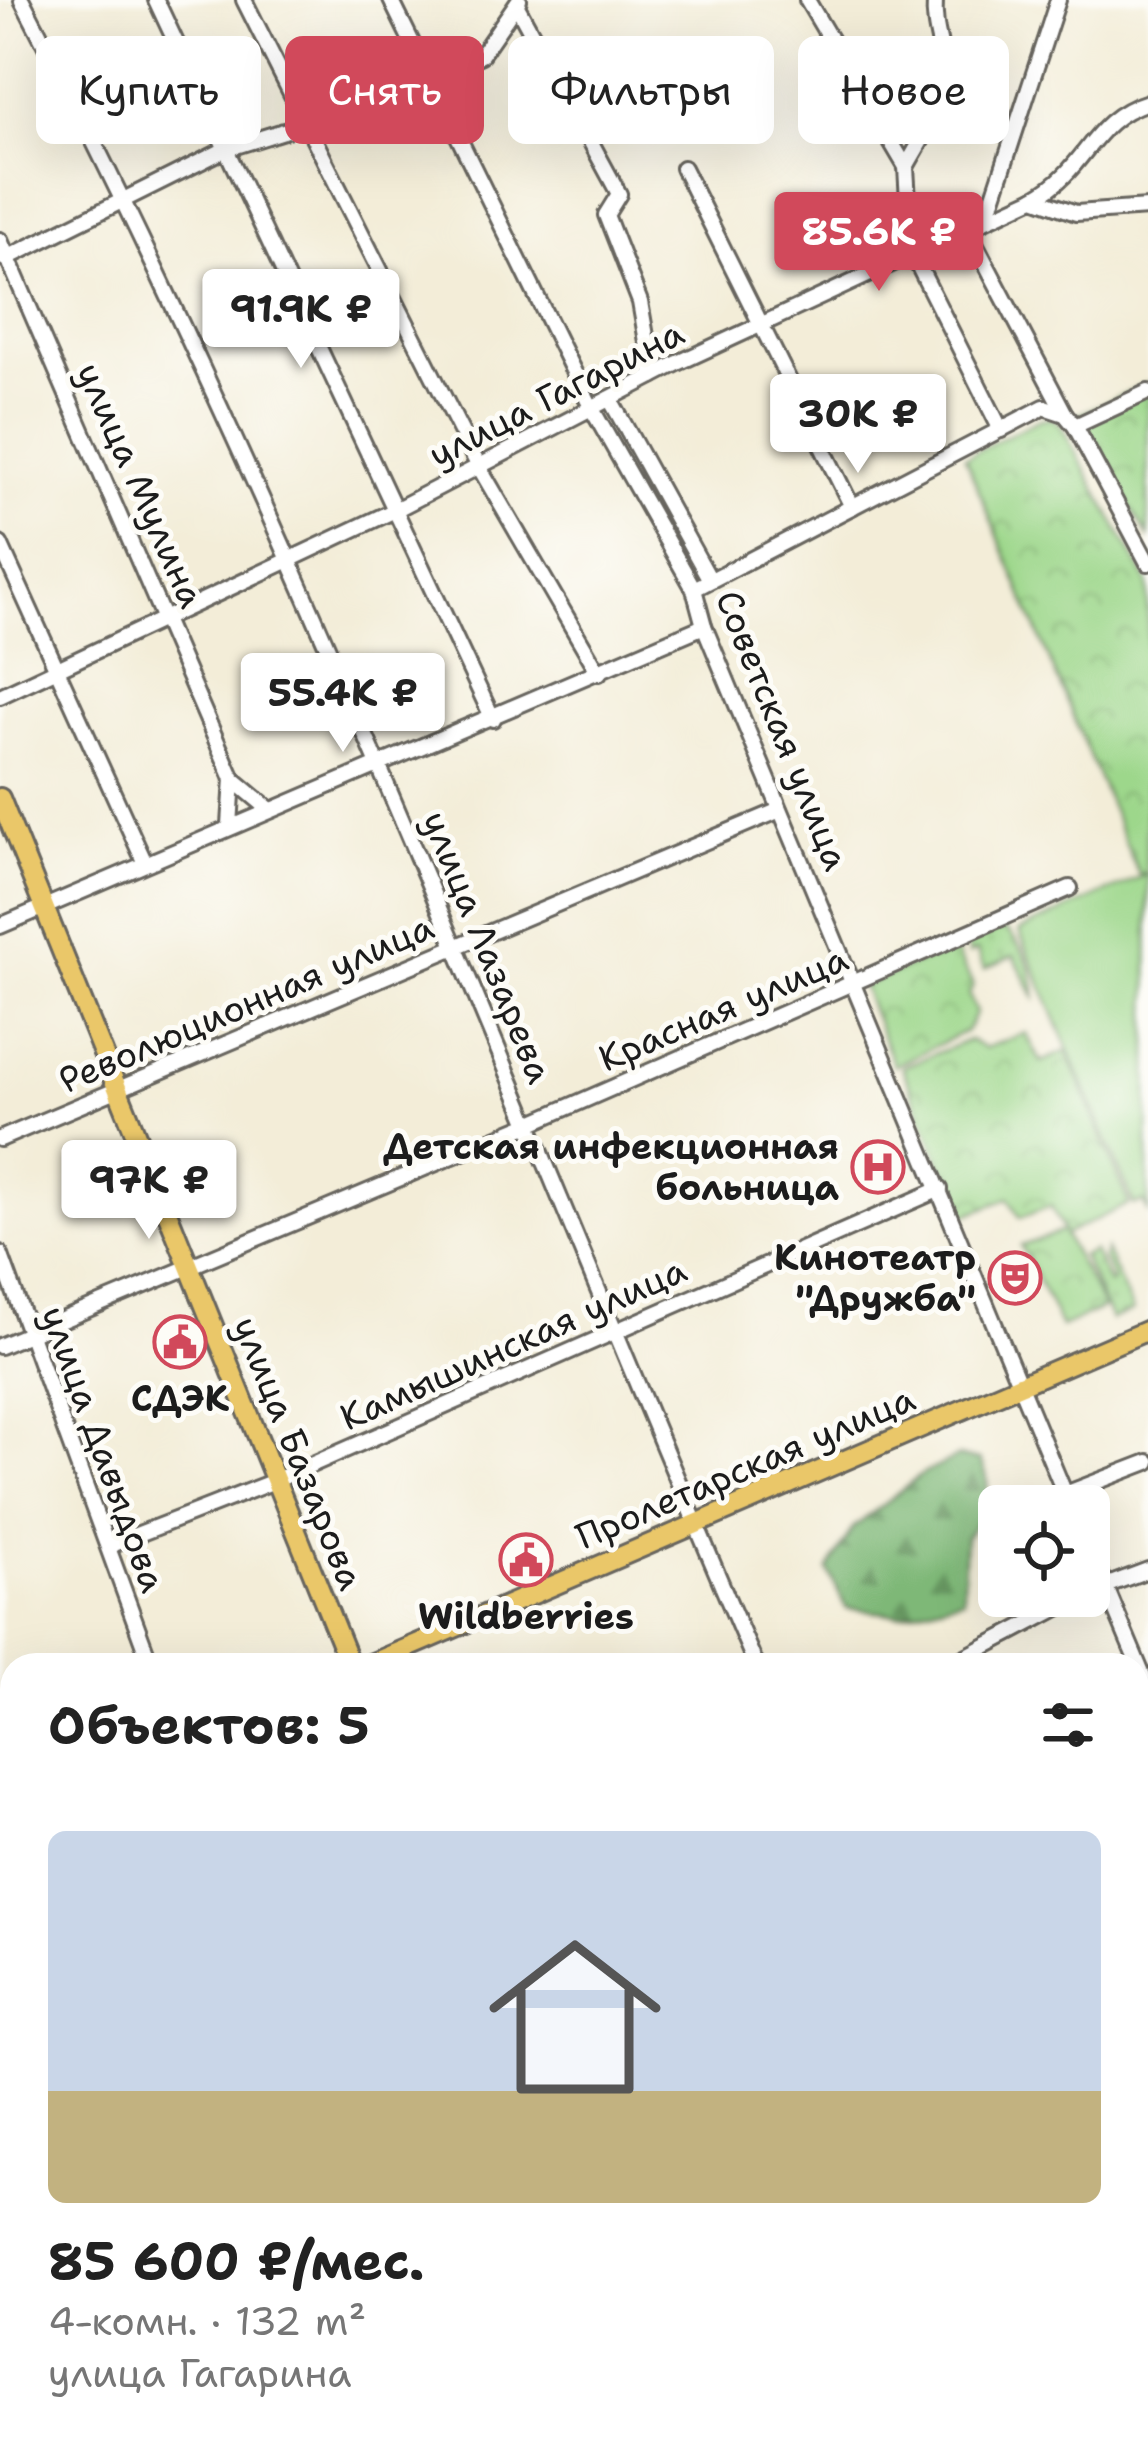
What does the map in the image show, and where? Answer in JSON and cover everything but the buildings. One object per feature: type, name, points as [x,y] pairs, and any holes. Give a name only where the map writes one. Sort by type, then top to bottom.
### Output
[{"type":"main road","name":"улица Базарова","points":[[0,798],[272,1482],[345,1653]]},
{"type":"main road","name":"Пролетарская улица","points":[[395,1653],[1148,1330]]},
{"type":"street","name":"улица Лазарева","points":[[22,0],[124,196],[383,766],[526,1125],[751,1653]]},
{"type":"street","points":[[156,0],[493,719]]},
{"type":"street","points":[[244,0],[285,86]]},
{"type":"street","name":"Советская улица","points":[[391,0],[407,36]]},
{"type":"street","points":[[807,0],[906,166],[911,251],[1000,430]]},
{"type":"street","points":[[906,166],[941,97],[944,66],[933,31],[935,0]]},
{"type":"street","points":[[987,218],[1058,0]]},
{"type":"street","points":[[484,51],[518,3],[619,194],[606,215],[640,302],[653,376]]},
{"type":"street","name":"улица Гагарина","points":[[0,696],[393,511],[763,322],[1034,198],[1064,182],[1114,113],[1148,102]]},
{"type":"street","points":[[4,259],[226,149],[285,130]]},
{"type":"street","points":[[313,144],[478,465],[599,673]]},
{"type":"street","name":"Советская улица","points":[[459,144],[592,409],[694,589],[704,626],[1061,1485]]},
{"type":"street","points":[[683,168],[852,507]]},
{"type":"street","points":[[1034,198],[1076,213],[1148,208]]},
{"type":"street","points":[[966,226],[1148,563]]},
{"type":"street","name":"улица Мулина","points":[[0,240],[4,259],[167,617],[233,779],[269,809]]},
{"type":"street","points":[[694,589],[1044,407],[1070,420],[1148,392]]},
{"type":"street","points":[[610,399],[710,580]]},
{"type":"street","points":[[0,544],[144,861]]},
{"type":"street","points":[[0,926],[704,626]]},
{"type":"street","points":[[230,826],[233,779]]},
{"type":"street","name":"Революционная улица","points":[[0,1139],[780,810]]},
{"type":"street","name":"Красная улица","points":[[0,1346],[526,1125],[1070,888]]},
{"type":"street","name":"Камышинская улица","points":[[108,1546],[272,1482],[940,1189]]},
{"type":"street","name":"улица Давыдова","points":[[0,1253],[147,1653]]},
{"type":"street","points":[[1100,1485],[1148,1462]]},
{"type":"street","points":[[1110,1584],[1148,1570]]},
{"type":"street","points":[[973,1653],[1042,1617]]},
{"type":"street","points":[[1107,1617],[1128,1653]]},
{"type":"green space","points":[[1148,383],[1148,537],[1076,416]]},
{"type":"green space","points":[[1051,418],[1060,424],[1148,583],[1146,874],[1139,875],[965,457],[1040,419]]},
{"type":"green space","points":[[1148,874],[1148,1211],[1143,1202],[1134,1205],[1019,931]]},
{"type":"green space","points":[[1003,928],[1026,959],[1035,997],[1014,956],[984,969],[977,951],[969,954],[967,944]]},
{"type":"green space","points":[[954,948],[973,985],[969,995],[976,1013],[966,1031],[894,1066],[862,986]]},
{"type":"green space","points":[[1026,1033],[1041,1062],[1067,1051],[1129,1204],[1064,1235],[1104,1308],[1061,1327],[1021,1246],[1063,1231],[1051,1206],[1020,1218],[1009,1198],[962,1217],[902,1067],[969,1040],[984,1048]]},
{"type":"green space","points":[[1106,1250],[1133,1311],[1111,1320],[1082,1256],[1094,1251],[1109,1284],[1113,1281],[1103,1258]]},
{"type":"green space","points":[[957,1457],[980,1460],[985,1470],[987,1485],[978,1485],[978,1521],[965,1538],[963,1598],[899,1615],[846,1608],[828,1570],[853,1528],[921,1475]]},
{"type":"place","name":"Детская инфекционная больница","points":[[878,1167]]},
{"type":"place","name":"Кинотеатр \"Дружба\"","points":[[1015,1278]]},
{"type":"place","name":"СДЭК","points":[[180,1342]]},
{"type":"place","name":"Wildberries","points":[[526,1560]]}]
